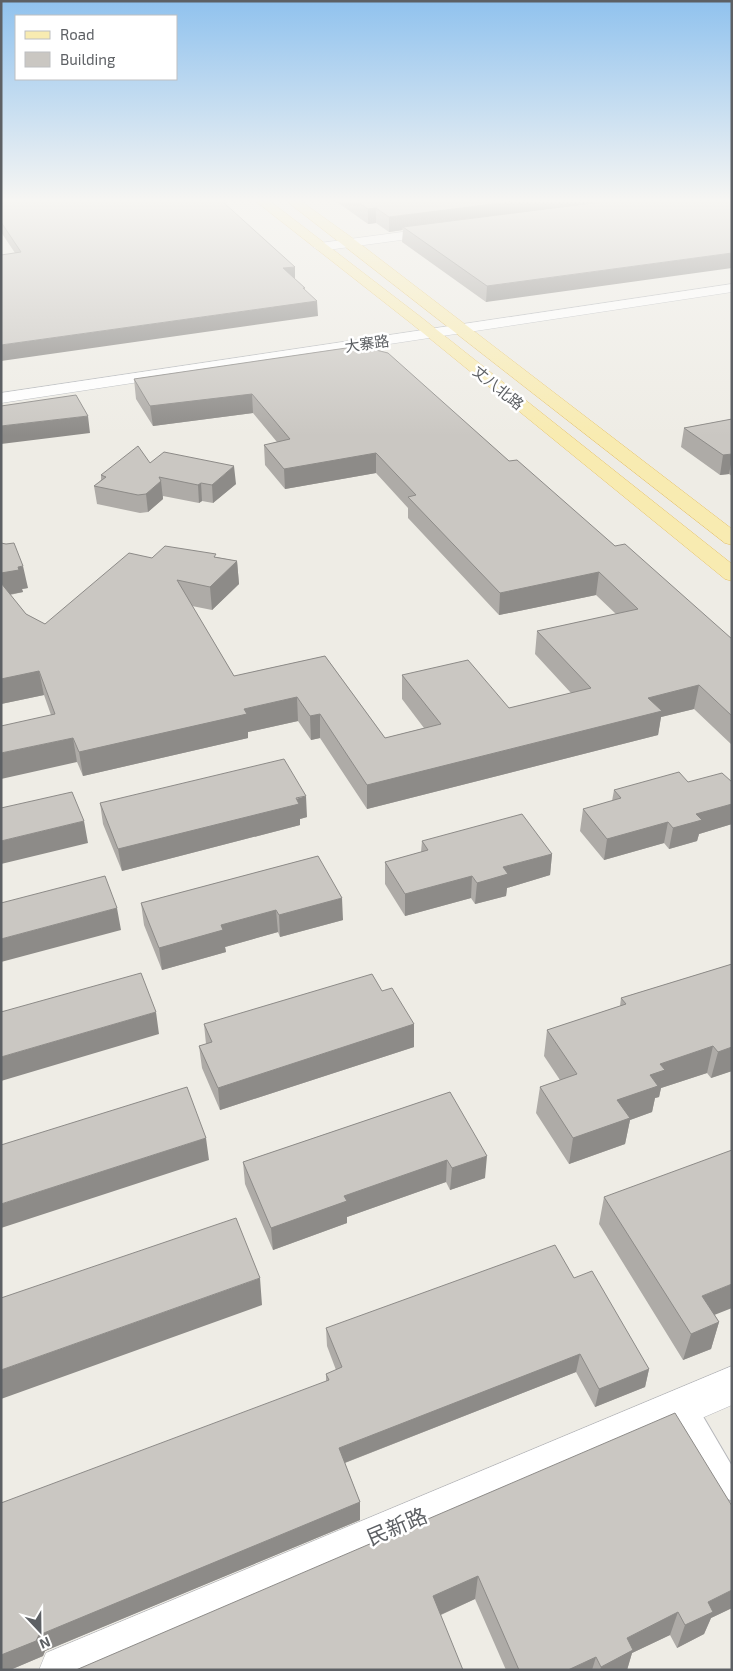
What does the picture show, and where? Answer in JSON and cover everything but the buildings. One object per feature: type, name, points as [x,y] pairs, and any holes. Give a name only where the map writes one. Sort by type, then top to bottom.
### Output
[{"type":"main road","name":"丈八北路","points":[[363,280],[417,321],[732,576]]},
{"type":"main road","name":"丈八北路","points":[[397,280],[732,539]]},
{"type":"main road","name":"大寨路","points":[[1,398],[432,334],[455,325],[732,280]]},
{"type":"main road","name":"大寨路","points":[[249,345],[417,321],[455,325],[732,288]]},
{"type":"main road","name":"民新路","points":[[63,1670],[732,1385]]},
{"type":"lane","points":[[684,1404],[732,1489]]}]
